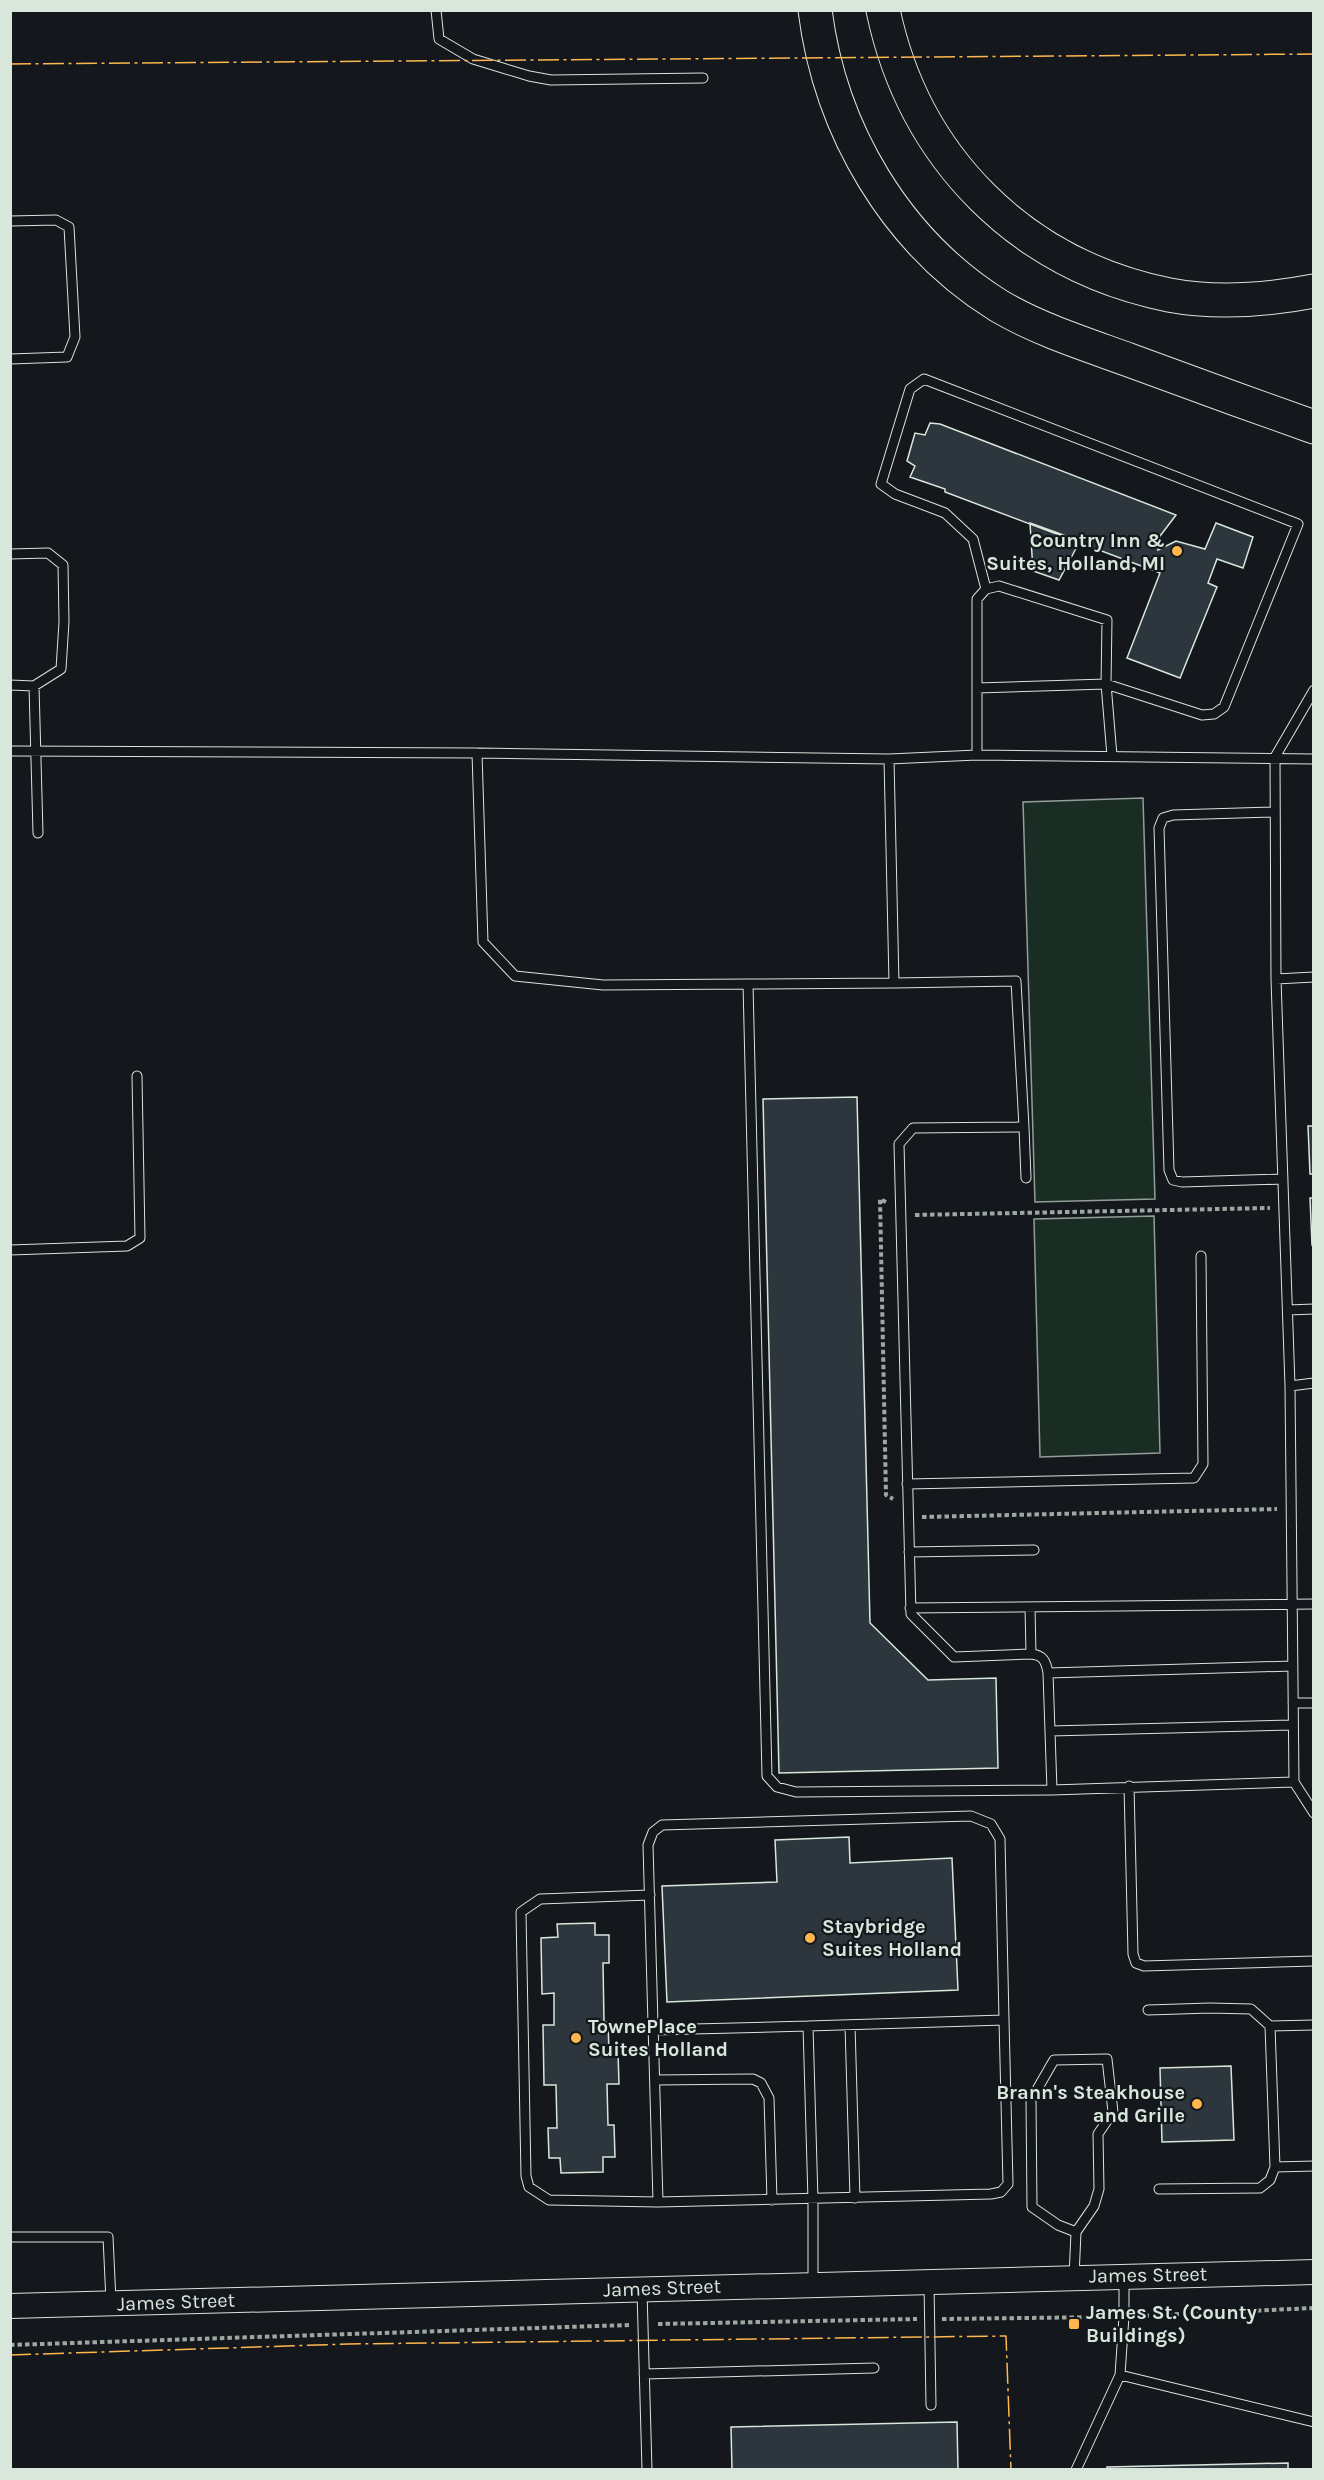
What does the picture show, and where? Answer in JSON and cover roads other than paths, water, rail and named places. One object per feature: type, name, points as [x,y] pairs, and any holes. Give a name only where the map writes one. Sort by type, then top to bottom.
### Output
[{"type":"highway","points":[[815,10],[832,89],[858,151],[888,202],[928,248],[950,269],[1000,306],[1054,333],[1314,427]]},
{"type":"highway","points":[[883,10],[903,77],[933,136],[977,192],[1031,239],[1061,258],[1095,273],[1170,295],[1244,299],[1282,297],[1314,291]]},
{"type":"street","name":"James Street","points":[[10,2306],[1314,2272]]},
{"type":"lane","points":[[436,10],[439,39],[473,59],[529,76],[551,80],[703,78]]},
{"type":"lane","points":[[10,221],[56,220],[69,227],[75,337],[67,357],[10,359]]},
{"type":"lane","points":[[977,688],[1106,684],[1202,714],[1214,714],[1224,707],[1298,524],[924,379],[910,389],[881,484],[895,494],[945,513],[973,539],[986,589]]},
{"type":"lane","points":[[10,554],[48,553],[63,565],[64,622],[61,669],[34,686],[10,685]]},
{"type":"lane","points":[[976,755],[977,599],[986,589],[999,586],[1107,620],[1106,684],[1112,756]]},
{"type":"lane","points":[[34,686],[38,833]]},
{"type":"lane","points":[[1314,690],[1275,757],[1276,979],[1290,1386],[1294,1782],[1314,1813]]},
{"type":"lane","points":[[10,751],[477,753],[889,759],[976,755],[1314,759]]},
{"type":"lane","points":[[477,753],[483,942],[515,976],[603,985],[1016,981],[1026,1178]]},
{"type":"lane","points":[[889,759],[894,983]]},
{"type":"lane","points":[[1275,812],[1173,815],[1163,818],[1159,828],[1169,1170],[1173,1180],[1182,1182],[1283,1179]]},
{"type":"lane","points":[[1276,979],[1314,978]]},
{"type":"lane","points":[[748,984],[767,1776],[777,1787],[796,1792],[1052,1790],[1294,1782]]},
{"type":"lane","points":[[10,1250],[127,1246],[140,1238],[137,1076]]},
{"type":"lane","points":[[1024,1127],[913,1128],[899,1144],[910,1608],[911,1614],[954,1657],[1038,1654],[1043,1658],[1047,1672],[1052,1790]]},
{"type":"lane","points":[[907,1484],[1194,1478],[1203,1464],[1201,1256]]},
{"type":"lane","points":[[1288,1310],[1314,1309]]},
{"type":"lane","points":[[1290,1386],[1314,1383]]},
{"type":"lane","points":[[909,1552],[1034,1550]]},
{"type":"lane","points":[[910,1608],[1314,1604]]},
{"type":"lane","points":[[1030,1607],[1031,1654]]},
{"type":"lane","points":[[1047,1672],[1292,1666]]},
{"type":"lane","points":[[1293,1703],[1314,1703]]},
{"type":"lane","points":[[1050,1731],[1293,1725]]},
{"type":"lane","points":[[1129,1786],[1133,1954],[1136,1963],[1144,1966],[1314,1961]]},
{"type":"lane","points":[[650,1894],[540,1899],[521,1912],[525,2176],[529,2187],[549,2200],[658,2202],[991,2194],[1001,2192],[1008,2184],[1000,1839],[991,1824],[971,1816],[662,1825],[653,1832],[648,1845],[650,1894],[656,2080],[658,2202]]},
{"type":"lane","points":[[1148,2010],[1251,2009],[1270,2026],[1314,2025]]},
{"type":"lane","points":[[654,2030],[1004,2020]]},
{"type":"lane","points":[[850,2025],[855,2198]]},
{"type":"lane","points":[[808,2026],[813,2284]]},
{"type":"lane","points":[[1159,2189],[1260,2188],[1270,2180],[1275,2167],[1270,2026]]},
{"type":"lane","points":[[1074,2277],[1076,2232],[1094,2206],[1099,2189],[1098,2134],[1113,2112],[1107,2059],[1054,2060],[1031,2100],[1032,2207],[1058,2225],[1076,2232]]},
{"type":"lane","points":[[656,2080],[753,2079],[761,2083],[769,2098],[772,2200]]},
{"type":"lane","points":[[1275,2167],[1314,2166]]},
{"type":"lane","points":[[10,2236],[108,2237],[111,2304]]},
{"type":"lane","points":[[1076,2469],[1120,2375],[1124,2276]]},
{"type":"lane","points":[[929,2281],[931,2405]]},
{"type":"lane","points":[[642,2289],[647,2469]]},
{"type":"lane","points":[[644,2374],[874,2368]]},
{"type":"lane","points":[[1120,2375],[1314,2422]]},
{"type":"place","name":"Country Inn & Suites, Holland, MI","points":[[1177,551]]},
{"type":"place","name":"Staybridge Suites Holland","points":[[810,1938]]},
{"type":"place","name":"TownePlace Suites Holland","points":[[576,2038]]},
{"type":"place","name":"Brann's Steakhouse and Grille","points":[[1197,2104]]},
{"type":"place","name":"James St. (County Buildings)","points":[[1074,2324]]}]
